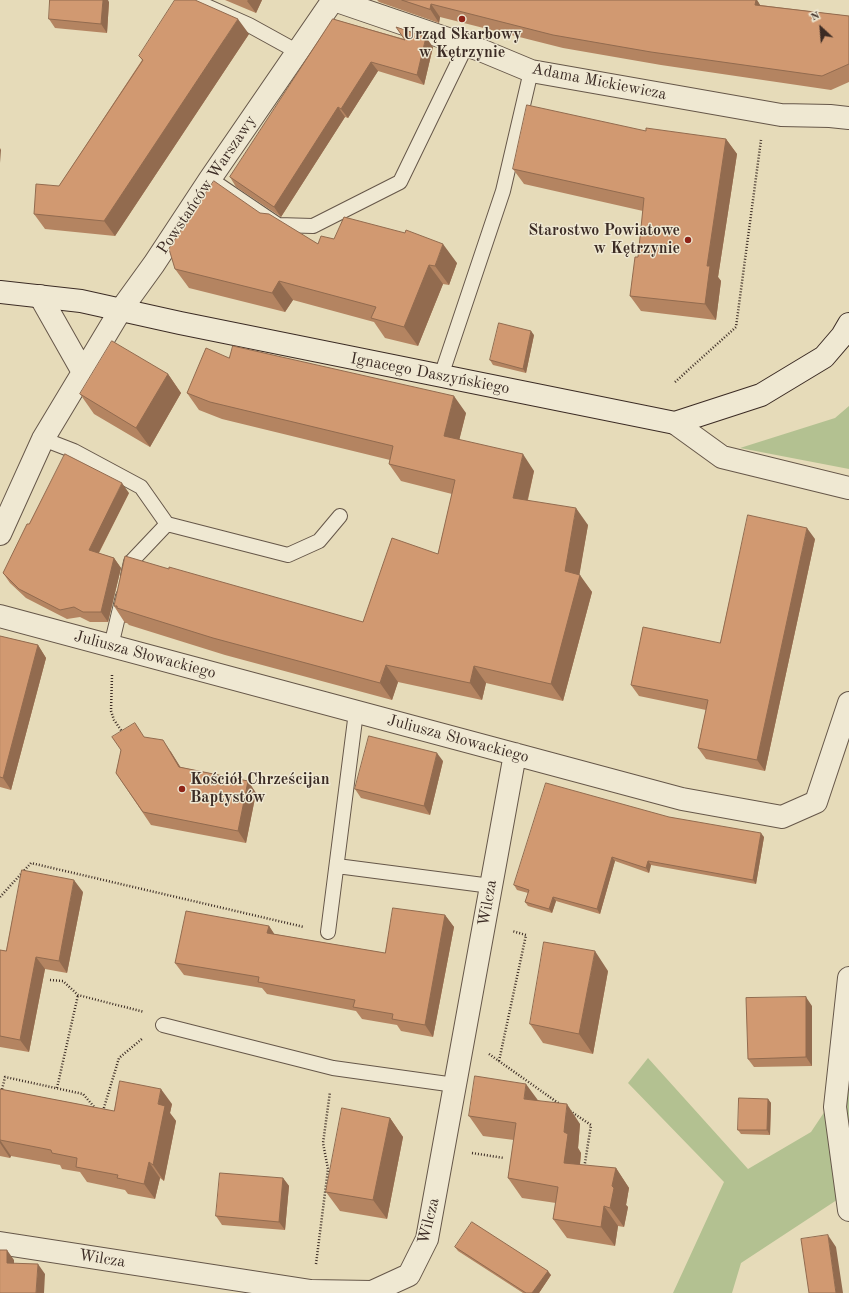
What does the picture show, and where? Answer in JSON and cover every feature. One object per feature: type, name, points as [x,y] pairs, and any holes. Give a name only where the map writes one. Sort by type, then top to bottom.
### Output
[{"type":"street","name":"Powstańców Warszawy","points":[[0,534],[43,439],[120,311],[154,264],[210,179],[334,0]]},
{"type":"street","name":"Adama Mickiewicza","points":[[334,0],[466,46],[531,71],[781,115],[849,118]]},
{"type":"street","name":"Ignacego Daszyńskiego","points":[[0,292],[81,301],[120,311],[675,423],[722,457],[849,488]]},
{"type":"street","points":[[40,296],[83,372]]},
{"type":"street","points":[[675,423],[762,395],[824,357],[842,336],[849,324]]},
{"type":"street","name":"Juliusza Słowackiego","points":[[0,616],[682,799],[782,817],[816,802],[849,704]]},
{"type":"street","name":"Wilcza","points":[[0,1243],[311,1291],[372,1292],[409,1275],[427,1240],[515,754]]},
{"type":"street","points":[[849,978],[835,1107],[849,1210]]},
{"type":"lane","points":[[193,0],[249,26],[298,52]]},
{"type":"lane","points":[[210,179],[278,225],[313,226],[400,182],[466,46]]},
{"type":"lane","points":[[441,376],[503,191],[531,71]]},
{"type":"lane","points":[[43,439],[74,451],[141,487],[167,524],[288,555],[319,541],[340,516]]},
{"type":"lane","points":[[111,646],[132,562],[167,524]]},
{"type":"lane","points":[[328,932],[356,712]]},
{"type":"lane","points":[[336,866],[491,886]]},
{"type":"lane","points":[[163,1025],[333,1068],[455,1085]]},
{"type":"path","points":[[675,382],[736,327],[765,112]]},
{"type":"path","points":[[112,672],[111,711],[114,720],[126,737]]},
{"type":"path","points":[[0,896],[31,863],[328,932]]},
{"type":"path","points":[[484,923],[526,935],[499,1061]]},
{"type":"path","points":[[50,980],[63,981],[78,995],[149,1013],[163,1025],[137,1042],[119,1058],[102,1116]]},
{"type":"path","points":[[57,1088],[78,995]]},
{"type":"path","points":[[486,1051],[591,1125],[584,1170]]},
{"type":"path","points":[[311,1291],[316,1265],[328,1169],[323,1143],[333,1068]]},
{"type":"path","points":[[0,1098],[5,1077],[83,1094],[97,1110]]},
{"type":"green space","points":[[849,406],[849,469],[740,448],[835,418]]},
{"type":"green space","points":[[648,1058],[748,1169],[811,1132],[849,1075],[849,1192],[741,1263],[732,1293],[673,1293],[724,1182],[628,1083]]},
{"type":"building","points":[[50,0],[103,0],[101,24],[49,19]]},
{"type":"building","points":[[175,0],[195,0],[238,19],[104,221],[34,214],[36,184],[59,186],[143,60],[139,56]]},
{"type":"building","points":[[402,0],[756,0],[755,5],[849,16],[849,64],[822,76],[651,52],[553,35],[431,4],[430,9]]},
{"type":"building","points":[[333,19],[405,40],[396,27],[426,37],[417,75],[371,62],[341,109],[338,107],[274,207],[230,177]]},
{"type":"building","name":"Starostwo Powiatowe w Kętrzynie","points":[[527,105],[646,131],[646,128],[726,139],[707,266],[710,266],[705,304],[630,296],[635,257],[638,257],[644,198],[513,169]]},
{"type":"building","points":[[214,181],[260,213],[269,214],[318,244],[321,236],[334,239],[344,217],[405,233],[406,230],[443,244],[435,266],[429,265],[404,327],[371,318],[376,307],[279,281],[272,293],[175,269],[169,249]]},
{"type":"building","points":[[499,323],[531,331],[523,369],[490,360]]},
{"type":"building","points":[[112,341],[168,374],[136,428],[80,394]]},
{"type":"building","points":[[233,346],[454,396],[444,436],[523,454],[513,498],[576,508],[565,571],[580,575],[551,684],[474,666],[470,683],[386,665],[380,683],[213,638],[114,606],[125,556],[363,622],[392,538],[438,554],[455,480],[389,464],[393,446],[210,402],[187,393],[206,348],[229,358]]},
{"type":"building","points":[[65,454],[122,483],[89,550],[114,558],[101,612],[83,612],[74,607],[60,610],[19,589],[3,573],[27,524],[29,524]]},
{"type":"building","points":[[748,515],[807,528],[757,760],[698,748],[708,700],[631,685],[643,627],[720,643]]},
{"type":"building","points":[[0,636],[38,645],[3,778],[0,777]]},
{"type":"building","name":"Kościół Chrześcijan Baptystów","points":[[135,723],[144,737],[163,740],[179,767],[248,781],[238,831],[143,812],[116,773],[121,750],[112,737]]},
{"type":"building","points":[[369,736],[437,753],[424,806],[355,789]]},
{"type":"building","points":[[546,783],[669,817],[761,833],[753,880],[648,861],[646,868],[612,857],[597,909],[553,897],[549,909],[525,902],[529,890],[514,885]]},
{"type":"building","points":[[22,870],[74,880],[59,961],[36,957],[20,1040],[0,1036],[0,950],[6,951]]},
{"type":"building","points":[[393,908],[445,915],[425,1025],[392,1019],[393,1014],[353,1007],[355,1000],[258,982],[259,977],[175,963],[186,911],[269,926],[267,933],[385,953]]},
{"type":"building","points":[[544,942],[595,951],[579,1034],[530,1024]]},
{"type":"building","points":[[806,997],[806,1057],[748,1059],[746,998]]},
{"type":"building","points":[[475,1076],[526,1084],[524,1099],[567,1104],[564,1132],[568,1134],[564,1163],[616,1168],[612,1186],[614,1188],[610,1208],[604,1206],[601,1227],[553,1219],[558,1187],[508,1178],[516,1123],[469,1116]]},
{"type":"building","points":[[120,1081],[161,1089],[158,1104],[165,1106],[153,1165],[149,1162],[144,1184],[117,1178],[118,1175],[76,1167],[77,1158],[52,1153],[51,1150],[0,1140],[0,1089],[114,1111]]},
{"type":"building","points":[[739,1098],[768,1099],[767,1130],[738,1130]]},
{"type":"building","points":[[342,1108],[390,1118],[373,1200],[326,1192]]},
{"type":"building","points":[[220,1173],[283,1178],[279,1222],[216,1216]]},
{"type":"building","points":[[472,1222],[548,1271],[532,1293],[526,1293],[455,1247]]},
{"type":"building","points":[[828,1235],[836,1293],[809,1293],[801,1239]]},
{"type":"building","points":[[0,1250],[7,1250],[7,1263],[38,1264],[36,1293],[0,1293]]},
{"type":"place","name":"Urząd Skarbowy w Kętrzynie","points":[[462,19]]},
{"type":"place","name":"Starostwo Powiatowe w Kętrzynie","points":[[688,240]]},
{"type":"place","name":"Kościół Chrześcijan Baptystów","points":[[182,789]]}]
